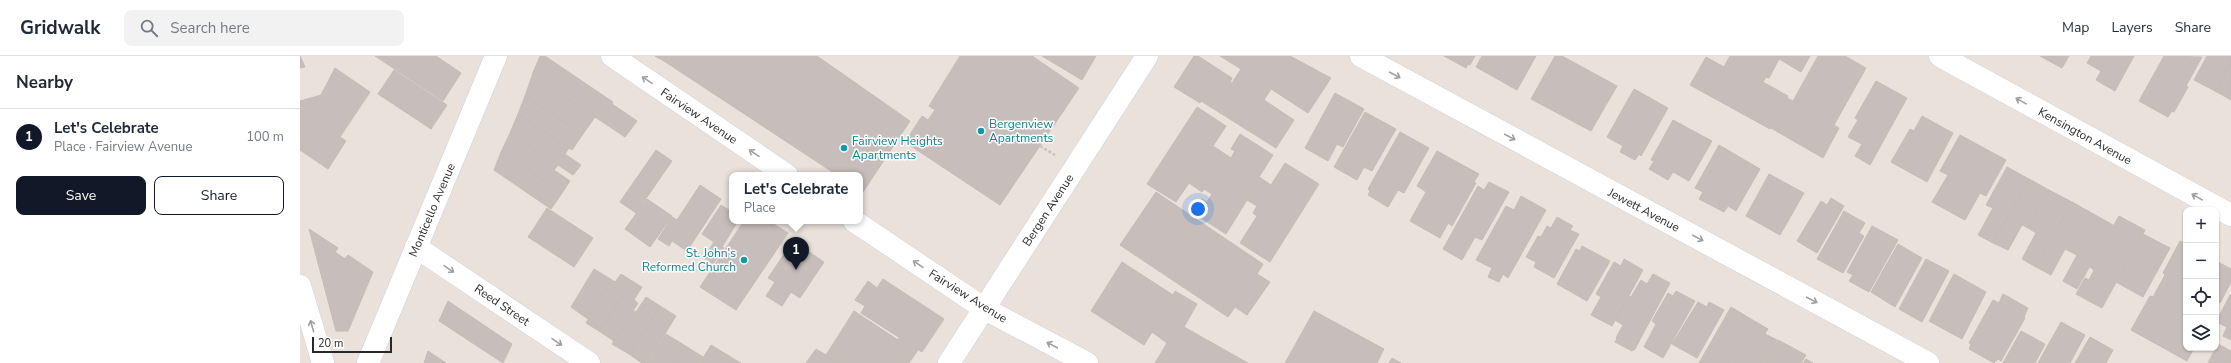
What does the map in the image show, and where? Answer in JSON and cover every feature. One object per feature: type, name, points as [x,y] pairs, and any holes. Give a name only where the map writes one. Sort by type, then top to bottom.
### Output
[{"type":"street","name":"Monticello Avenue","points":[[368,363],[496,56]]},
{"type":"street","name":"Fairview Avenue","points":[[612,56],[783,172]]},
{"type":"street","name":"Bergen Avenue","points":[[949,363],[1147,56]]},
{"type":"street","name":"Jewett Avenue","points":[[1361,56],[1928,363]]},
{"type":"street","name":"Kensington Avenue","points":[[1940,56],[2231,215]]},
{"type":"street","name":"Fairview Avenue","points":[[858,224],[985,309],[1087,363]]},
{"type":"street","name":"Reed Street","points":[[416,247],[588,363]]},
{"type":"street","points":[[300,286],[322,363]]},
{"type":"path","points":[[1040,146],[1057,157]]},
{"type":"building","points":[[300,56],[305,67],[300,68]]},
{"type":"building","points":[[375,56],[436,56],[461,73],[443,101]]},
{"type":"building","points":[[540,56],[545,56],[613,102],[612,104],[637,121],[625,137],[532,75]]},
{"type":"building","points":[[655,56],[667,56],[664,61]]},
{"type":"building","name":"Fairview Heights Apartments","points":[[667,56],[817,56],[910,121],[863,192],[863,172],[832,172],[664,61]]},
{"type":"building","name":"Bergenview Apartments","points":[[960,56],[1032,56],[1079,88],[1000,205],[905,142],[922,116],[928,120],[935,110],[929,106]]},
{"type":"building","points":[[1042,56],[1096,56],[1082,80]]},
{"type":"building","points":[[1194,56],[1198,56],[1232,78],[1230,82],[1232,83],[1241,69],[1220,56],[1290,56],[1331,78],[1308,113],[1271,89],[1264,100],[1294,120],[1276,148],[1201,101],[1200,103],[1174,87]]},
{"type":"building","points":[[1444,56],[1475,56],[1470,65],[1468,64],[1466,68]]},
{"type":"building","points":[[1482,56],[1536,56],[1517,90],[1476,67]]},
{"type":"building","points":[[1555,56],[1562,56],[1617,86],[1591,131],[1531,99]]},
{"type":"building","points":[[1730,56],[1810,56],[1801,72],[1779,59],[1769,78],[1766,77],[1763,82],[1788,96],[1770,129],[1690,85],[1706,57],[1724,67]]},
{"type":"building","points":[[1818,56],[1845,56],[1866,68],[1834,125],[1839,128],[1823,158],[1771,128],[1787,98],[1793,101]]},
{"type":"building","points":[[2040,56],[2069,56],[2062,68]]},
{"type":"building","points":[[2091,56],[2134,56],[2115,91],[2096,80],[2101,71],[2087,63]]},
{"type":"building","points":[[2164,56],[2202,57],[2174,112],[2172,111],[2168,117],[2139,101]]},
{"type":"building","points":[[2207,56],[2231,56],[2231,62],[2215,91],[2194,80]]},
{"type":"building","points":[[2231,62],[2231,100],[2215,91]]},
{"type":"building","points":[[335,68],[370,92],[340,137],[346,141],[328,169],[300,150],[300,101],[321,95]]},
{"type":"building","points":[[394,70],[447,105],[431,129],[378,94]]},
{"type":"building","points":[[532,76],[595,117],[583,134],[525,96]]},
{"type":"building","points":[[1876,81],[1907,98],[1870,165],[1855,156],[1862,144],[1848,137],[1858,120],[1855,118]]},
{"type":"building","points":[[1634,89],[1668,108],[1641,156],[1639,154],[1635,160],[1620,152],[1623,146],[1607,137]]},
{"type":"building","points":[[1335,93],[1364,109],[1343,147],[1337,144],[1328,161],[1305,148]]},
{"type":"building","points":[[525,96],[583,134],[572,150],[518,114]]},
{"type":"building","points":[[1197,107],[1226,126],[1213,146],[1231,158],[1235,151],[1231,149],[1240,134],[1273,155],[1259,177],[1271,185],[1285,163],[1319,184],[1270,262],[1240,243],[1257,216],[1253,213],[1257,206],[1247,200],[1226,234],[1193,213],[1202,199],[1207,202],[1212,194],[1204,189],[1202,192],[1189,183],[1176,202],[1147,184]]},
{"type":"building","points":[[1365,112],[1396,129],[1372,171],[1364,167],[1357,180],[1334,167]]},
{"type":"building","points":[[518,114],[569,148],[565,154],[581,165],[573,175],[510,133]]},
{"type":"building","points":[[1922,116],[1953,133],[1927,182],[1891,162],[1910,129],[1914,131]]},
{"type":"building","points":[[1673,120],[1712,141],[1689,181],[1673,172],[1668,180],[1649,169],[1654,161],[1651,160]]},
{"type":"building","points":[[1400,132],[1429,148],[1404,193],[1398,190],[1388,207],[1368,195],[1370,191],[1368,189]]},
{"type":"building","points":[[510,133],[558,165],[554,170],[570,181],[562,193],[501,152]]},
{"type":"building","points":[[1960,135],[2006,160],[1986,196],[1980,193],[1965,220],[1932,202],[1948,175],[1940,171]]},
{"type":"building","points":[[1719,145],[1760,169],[1736,211],[1728,206],[1724,212],[1699,199],[1703,192],[1695,188]]},
{"type":"building","points":[[656,150],[672,161],[636,213],[620,202]]},
{"type":"building","points":[[1437,151],[1479,174],[1474,182],[1476,183],[1452,226],[1448,223],[1440,238],[1410,221],[1426,192],[1417,186]]},
{"type":"building","points":[[501,152],[562,193],[551,209],[494,170]]},
{"type":"building","points":[[2007,167],[2029,179],[1993,243],[1978,235],[1993,208],[1986,205]]},
{"type":"building","points":[[1769,174],[1804,193],[1780,235],[1746,216]]},
{"type":"building","points":[[2029,179],[2049,190],[2028,228],[2022,225],[2008,250],[1993,243]]},
{"type":"building","points":[[1489,182],[1509,192],[1482,240],[1475,237],[1462,260],[1443,249],[1478,186],[1484,190]]},
{"type":"building","points":[[700,185],[721,199],[687,251],[672,241],[669,246],[658,239],[672,217],[677,220]]},
{"type":"building","points":[[2049,190],[2072,202],[2036,267],[2022,259],[2036,233],[2028,228]]},
{"type":"building","points":[[1156,192],[1263,264],[1257,274],[1270,282],[1247,315],[1235,307],[1228,317],[1120,245]]},
{"type":"building","points":[[1521,196],[1546,210],[1508,278],[1503,274],[1499,282],[1488,277],[1492,268],[1476,260],[1506,206],[1514,210]]},
{"type":"building","points":[[1831,198],[1844,206],[1817,253],[1797,241],[1821,201],[1827,205]]},
{"type":"building","points":[[647,199],[672,216],[650,247],[625,229]]},
{"type":"building","points":[[2072,202],[2113,225],[2077,289],[2063,281],[2077,255],[2065,249],[2051,275],[2036,267]]},
{"type":"building","points":[[721,205],[729,210],[729,224],[736,224],[722,247],[724,248],[713,264],[704,257],[714,242],[702,234]]},
{"type":"building","points":[[547,208],[593,238],[574,267],[528,237]]},
{"type":"building","points":[[1844,211],[1865,223],[1859,233],[1864,236],[1843,273],[1817,259]]},
{"type":"building","points":[[2119,216],[2145,230],[2102,308],[2076,294],[2085,278],[2089,280],[2094,270],[2090,267]]},
{"type":"building","points":[[1557,217],[1573,226],[1570,230],[1579,234],[1554,278],[1534,267],[1536,262],[1526,257],[1538,236],[1541,237],[1547,226],[1551,228]]},
{"type":"building","name":"St. John's Reformed Church","points":[[742,224],[774,224],[788,233],[736,310],[700,287]]},
{"type":"building","points":[[1872,226],[1898,240],[1869,292],[1849,281],[1853,275],[1847,272]]},
{"type":"building","points":[[309,229],[338,248],[335,252],[345,259],[348,255],[373,272],[348,331],[336,331]]},
{"type":"building","points":[[2143,234],[2170,248],[2143,297],[2116,282]]},
{"type":"building","points":[[793,241],[824,262],[800,298],[791,292],[782,306],[766,296],[775,282],[768,278]]},
{"type":"building","points":[[2180,241],[2183,242],[2183,351],[2192,351],[2187,361],[2131,330],[2150,296],[2153,297],[2165,275],[2163,273]]},
{"type":"building","points":[[1898,244],[1922,258],[1895,307],[1871,292]]},
{"type":"building","points":[[1582,246],[1610,261],[1587,301],[1557,284],[1576,249],[1580,251]]},
{"type":"building","points":[[1624,259],[1643,270],[1612,326],[1591,315],[1601,297],[1596,294],[1614,262],[1621,266]]},
{"type":"building","points":[[1926,259],[1949,271],[1922,322],[1899,309]]},
{"type":"building","points":[[1122,262],[1173,295],[1175,291],[1197,304],[1184,327],[1248,363],[1155,363],[1167,343],[1152,332],[1144,345],[1091,311]]},
{"type":"building","points":[[2219,263],[2231,269],[2231,282],[2220,303]]},
{"type":"building","points":[[594,269],[612,280],[588,319],[571,307]]},
{"type":"building","points":[[621,274],[632,281],[599,331],[586,323],[612,280],[615,282]]},
{"type":"building","points":[[1653,274],[1670,283],[1635,349],[1632,351],[1615,342],[1623,325],[1615,320],[1629,296],[1631,297],[1641,280],[1647,284]]},
{"type":"building","points":[[1954,274],[1986,292],[1962,339],[1929,321]]},
{"type":"building","points":[[883,279],[944,319],[922,352],[861,313],[865,306],[855,300],[868,281],[877,288]]},
{"type":"building","points":[[632,281],[642,287],[634,300],[638,303],[614,341],[599,331]]},
{"type":"building","points":[[1676,291],[1695,301],[1663,358],[1644,347],[1656,324],[1652,321],[1668,293],[1673,296]]},
{"type":"building","points":[[2003,294],[2028,308],[2024,317],[2025,318],[2001,361],[1998,359],[1994,363],[1969,349],[1971,344],[1969,343],[1993,300],[1999,303]]},
{"type":"building","points":[[2231,295],[2231,340],[2223,336],[2227,327],[2219,323],[2219,316]]},
{"type":"building","points":[[646,297],[660,306],[629,354],[612,344],[634,311],[636,312]]},
{"type":"building","points":[[448,301],[512,344],[503,363],[439,321]]},
{"type":"building","points":[[1698,302],[1707,307],[1709,302],[1724,310],[1697,358],[1672,344]]},
{"type":"building","points":[[660,306],[676,316],[647,363],[642,363],[629,354]]},
{"type":"building","points":[[1731,307],[1756,322],[1732,363],[1699,363]]},
{"type":"building","points":[[854,311],[898,340],[899,338],[918,350],[909,363],[838,363],[826,355]]},
{"type":"building","points":[[1314,311],[1384,349],[1377,363],[1285,363]]},
{"type":"building","points":[[1756,322],[1768,329],[1765,334],[1777,340],[1764,363],[1733,363]]},
{"type":"building","points":[[2061,322],[2085,335],[2070,363],[2038,363]]},
{"type":"building","points":[[2021,331],[2045,344],[2035,363],[2003,363]]},
{"type":"building","points":[[666,334],[684,345],[673,363],[648,363]]},
{"type":"building","points":[[2090,337],[2113,350],[2106,363],[2075,363]]},
{"type":"building","points":[[1778,340],[1806,355],[1801,363],[1765,363]]},
{"type":"building","points":[[684,345],[703,357],[699,363],[673,363]]},
{"type":"building","points":[[711,345],[734,359],[731,363],[700,363]]},
{"type":"building","points":[[2219,345],[2231,351],[2231,363],[2208,363],[2214,351],[2219,351]]},
{"type":"building","points":[[816,349],[826,355],[838,363],[806,363]]},
{"type":"building","points":[[428,351],[446,363],[424,363]]},
{"type":"building","points":[[1392,358],[1401,363],[1389,363]]},
{"type":"building","points":[[734,359],[741,363],[731,363]]},
{"type":"building","points":[[1806,359],[1813,363],[1803,363]]},
{"type":"place","name":"Bergenview Apartments","points":[[981,131]]},
{"type":"place","name":"Fairview Heights Apartments","points":[[844,148]]},
{"type":"place","name":"St. John's Reformed Church","points":[[744,260]]},
{"type":"place","name":"Let's Celebrate","points":[[796,270]]}]
